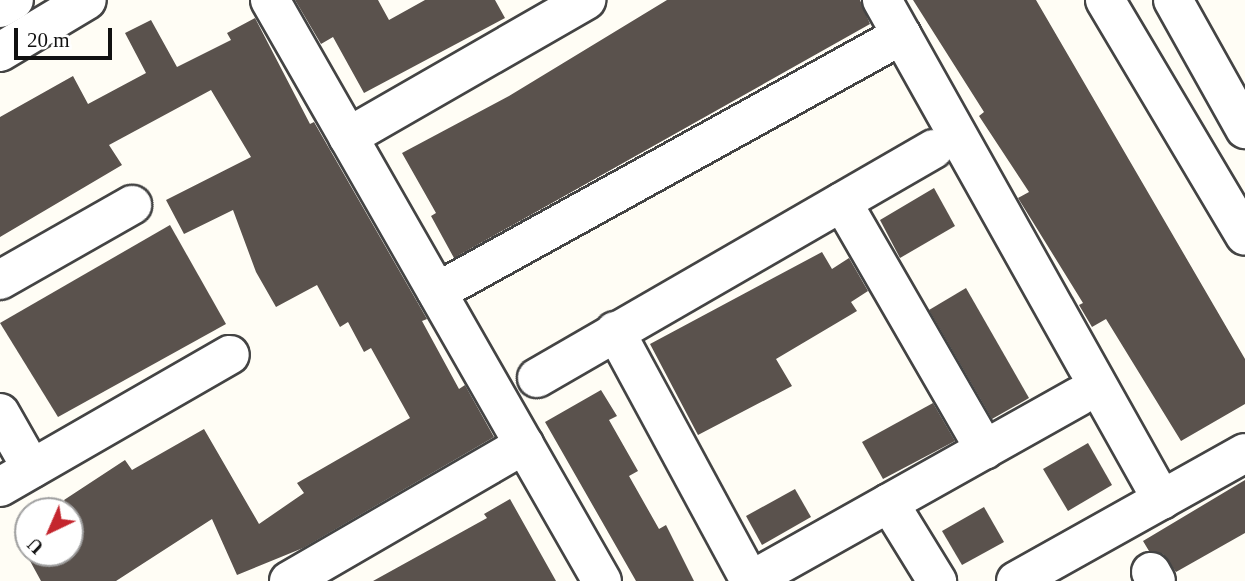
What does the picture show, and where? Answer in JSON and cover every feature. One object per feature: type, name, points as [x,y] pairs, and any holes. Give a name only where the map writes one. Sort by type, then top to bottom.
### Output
[{"type":"street","points":[[0,8],[13,0]]},
{"type":"street","points":[[0,52],[87,0]]},
{"type":"street","points":[[270,0],[602,581]]},
{"type":"street","points":[[348,137],[586,0]]},
{"type":"street","points":[[882,0],[1163,500]]},
{"type":"street","points":[[1105,0],[1245,236]]},
{"type":"street","points":[[1173,0],[1245,129]]},
{"type":"street","points":[[437,292],[902,35]]},
{"type":"street","points":[[537,378],[934,149]]},
{"type":"street","points":[[842,202],[985,450]]},
{"type":"street","points":[[0,280],[132,205]]},
{"type":"street","points":[[615,331],[750,581],[1079,396]]},
{"type":"street","points":[[0,413],[16,478],[230,355]]},
{"type":"street","points":[[289,581],[524,445]]},
{"type":"street","points":[[1016,581],[1245,453]]},
{"type":"street","points":[[889,503],[937,581]]},
{"type":"building","points":[[295,0],[378,0],[389,20],[425,0],[495,0],[505,18],[364,93],[333,37],[321,44]]},
{"type":"building","points":[[667,0],[860,0],[870,24],[454,258],[431,216],[436,213],[402,153],[509,96]]},
{"type":"building","points":[[913,0],[1036,0],[1245,359],[1245,404],[1181,441],[1106,319],[1092,327],[1079,305],[1083,303],[1018,198],[1029,192],[979,116],[984,112]]},
{"type":"building","points":[[255,18],[310,124],[314,122],[427,319],[422,321],[459,389],[465,385],[494,437],[303,548],[237,575],[212,519],[116,581],[41,581],[33,567],[84,567],[84,497],[69,497],[125,460],[132,470],[204,429],[259,524],[304,493],[297,483],[410,418],[371,348],[364,352],[348,322],[340,327],[317,285],[276,307],[256,272],[233,210],[184,234],[166,200],[251,157],[211,90],[109,145],[122,165],[0,237],[0,117],[73,76],[88,104],[146,73],[125,33],[151,20],[177,67],[231,40],[227,33]]},
{"type":"building","points":[[934,188],[955,226],[900,258],[880,220]]},
{"type":"building","points":[[170,225],[226,324],[58,417],[0,323]]},
{"type":"building","points":[[822,252],[832,269],[849,258],[868,291],[851,302],[857,311],[776,359],[792,386],[698,435],[650,344]]},
{"type":"building","points":[[966,288],[1029,398],[992,419],[929,310]]},
{"type":"building","points":[[601,390],[617,416],[609,420],[638,471],[629,476],[659,529],[666,525],[694,581],[636,581],[545,422]]},
{"type":"building","points":[[933,403],[955,441],[883,479],[862,442]]},
{"type":"building","points":[[1088,443],[1112,485],[1068,511],[1043,469]]},
{"type":"building","points":[[1245,480],[1245,533],[1176,572],[1163,554],[1149,551],[1143,541]]},
{"type":"building","points":[[795,489],[811,517],[762,545],[746,516]]},
{"type":"building","points":[[510,499],[556,581],[373,581],[487,518],[484,514]]},
{"type":"building","points":[[984,507],[1004,542],[962,565],[942,531]]}]
